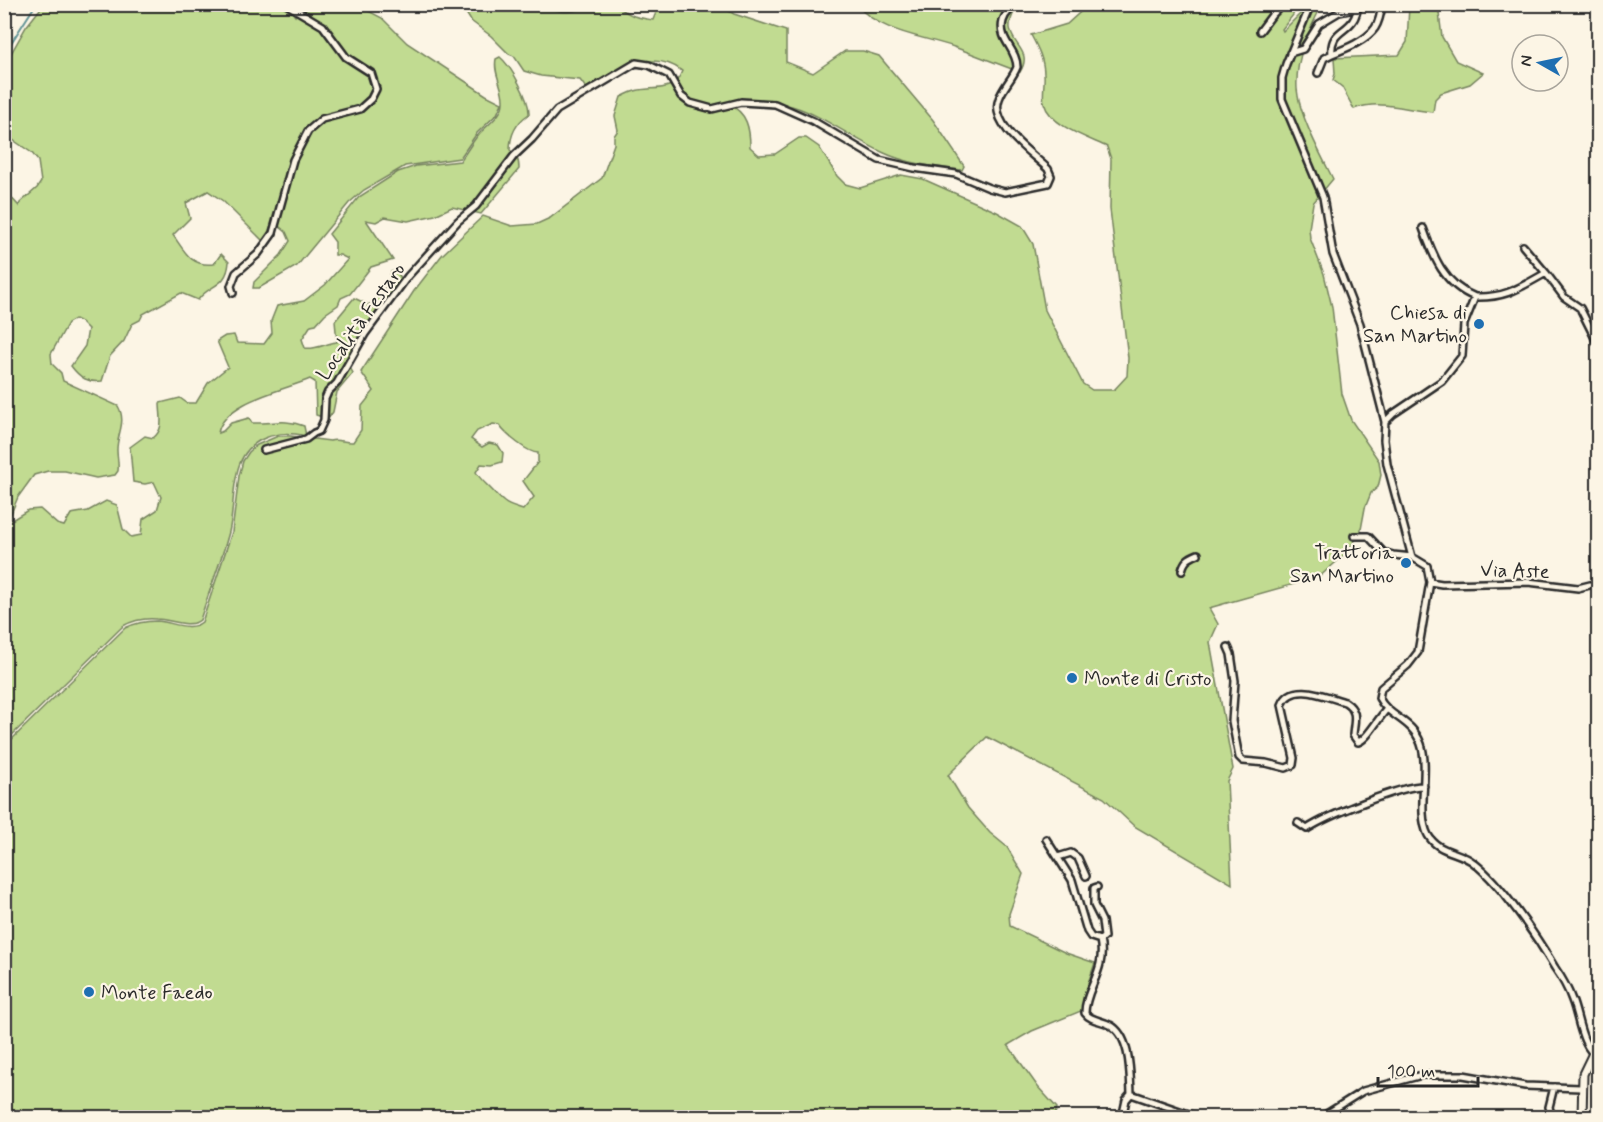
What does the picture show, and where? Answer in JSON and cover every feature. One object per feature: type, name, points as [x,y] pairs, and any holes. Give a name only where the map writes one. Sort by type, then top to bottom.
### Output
[{"type":"street","points":[[233,293],[231,286],[236,273],[258,254],[273,233],[292,160],[308,131],[322,119],[360,109],[371,99],[376,89],[371,73],[346,57],[323,27],[286,4]]},
{"type":"street","name":"Località Festaro","points":[[264,450],[306,440],[319,431],[324,420],[325,399],[328,392],[337,382],[365,334],[395,292],[458,221],[476,206],[514,156],[532,140],[557,110],[639,62],[661,69],[669,75],[681,96],[690,103],[712,109],[752,101],[775,104],[813,122],[879,160],[956,174],[1005,192],[1048,183],[1051,176],[1048,169],[1008,131],[998,108],[1002,91],[1017,67],[1014,53],[1003,36],[1002,24],[1008,11],[1020,4]]},
{"type":"street","points":[[1272,15],[1274,4]]},
{"type":"street","points":[[1260,31],[1283,4]]},
{"type":"street","points":[[1311,4],[1282,78],[1282,99],[1323,197],[1333,254],[1360,324],[1385,422],[1384,440],[1387,464],[1412,557]]},
{"type":"street","points":[[1318,73],[1324,58],[1352,45],[1372,32],[1382,4]]},
{"type":"street","points":[[1290,53],[1303,49],[1319,24],[1339,12],[1359,6]]},
{"type":"street","points":[[1332,54],[1335,36],[1352,23],[1359,6]]},
{"type":"street","points":[[1423,228],[1436,263],[1441,270],[1462,291],[1475,297],[1493,298],[1508,294],[1546,273]]},
{"type":"street","points":[[1523,246],[1564,297],[1580,308],[1599,344]]},
{"type":"street","points":[[1385,422],[1393,414],[1442,381],[1462,356],[1464,324],[1475,297]]},
{"type":"street","points":[[1354,536],[1368,536],[1383,552],[1412,557],[1427,566],[1430,582],[1418,652],[1408,665],[1381,688],[1379,698],[1387,709],[1413,729],[1421,744],[1424,756],[1424,816],[1429,836],[1443,848],[1474,862],[1522,917],[1556,968],[1572,1000],[1587,1045],[1595,1055]]},
{"type":"street","points":[[1182,571],[1183,564],[1188,558],[1198,554]]},
{"type":"street","name":"Via Aste","points":[[1430,582],[1442,584],[1528,582],[1578,588],[1599,583]]},
{"type":"street","points":[[1228,647],[1235,681],[1231,712],[1234,737],[1239,757],[1246,763],[1266,763],[1286,768],[1293,765],[1294,758],[1282,705],[1285,698],[1296,692],[1304,691],[1350,705],[1355,718],[1353,735],[1358,742],[1366,739],[1376,721],[1387,709]]},
{"type":"street","points":[[1298,823],[1307,829],[1342,810],[1416,786],[1424,786]]},
{"type":"street","points":[[1046,839],[1077,890],[1087,932],[1091,937],[1100,940]]},
{"type":"street","points":[[1058,857],[1071,853],[1078,858],[1086,876]]},
{"type":"street","points":[[1097,887],[1094,888],[1094,905],[1102,921],[1104,937],[1100,940]]},
{"type":"street","points":[[1100,940],[1103,950],[1099,972],[1085,1002],[1085,1013],[1089,1018],[1110,1025],[1121,1038],[1128,1054],[1131,1094],[1126,1100],[1122,1118]]},
{"type":"street","points":[[1582,1118],[1583,1074],[1595,1055],[1599,1043]]},
{"type":"street","points":[[1320,1118],[1363,1091],[1422,1075],[1463,1075],[1514,1084],[1581,1088]]},
{"type":"street","points":[[1552,1118],[1550,1107],[1554,1087]]},
{"type":"street","points":[[1131,1094],[1200,1118]]},
{"type":"green space","points":[[44,4],[286,4],[295,16],[300,5],[359,6],[382,18],[407,43],[502,103],[497,114],[477,133],[460,158],[405,166],[364,190],[349,203],[297,266],[259,288],[253,288],[254,282],[281,255],[290,241],[286,232],[275,223],[270,227],[265,243],[223,201],[208,191],[186,203],[190,218],[173,235],[194,261],[214,264],[221,254],[229,262],[225,277],[198,300],[181,293],[143,314],[140,320],[132,324],[124,341],[110,356],[102,381],[85,379],[71,366],[85,346],[88,329],[81,322],[75,319],[68,323],[51,354],[52,364],[61,373],[63,381],[118,406],[122,417],[117,444],[118,471],[115,475],[96,478],[65,471],[48,471],[34,475],[18,497],[7,523],[28,510],[40,509],[57,524],[64,526],[71,514],[88,511],[106,501],[117,505],[123,529],[131,537],[141,535],[143,519],[157,510],[161,497],[154,482],[145,484],[133,482],[130,447],[145,436],[153,438],[157,434],[161,422],[160,403],[180,398],[187,403],[196,403],[208,383],[228,367],[217,341],[225,336],[234,335],[237,343],[264,344],[272,333],[271,321],[277,306],[304,301],[325,285],[348,259],[335,255],[335,242],[329,234],[359,197],[398,172],[416,166],[460,161],[476,137],[495,119],[503,105],[496,59],[500,57],[514,75],[523,92],[529,114],[518,125],[511,139],[510,150],[517,158],[519,169],[481,214],[452,207],[435,215],[408,221],[385,217],[376,222],[366,220],[393,260],[371,267],[350,294],[341,298],[338,305],[316,324],[311,325],[302,339],[305,348],[337,342],[335,321],[354,298],[369,305],[377,298],[388,282],[391,272],[396,270],[404,283],[374,322],[349,366],[353,373],[337,392],[333,412],[328,419],[316,415],[315,382],[310,379],[257,398],[231,413],[223,422],[218,433],[231,423],[249,418],[252,423],[284,422],[304,426],[306,436],[286,434],[270,436],[253,445],[244,454],[236,478],[229,532],[200,620],[196,623],[185,624],[161,619],[147,619],[123,626],[5,742],[5,191],[19,206],[41,182],[38,161],[32,153],[13,140],[5,142],[4,66],[26,27]]},
{"type":"green space","points":[[461,5],[546,5],[571,11],[592,6],[612,5],[634,16],[653,20],[659,5],[719,5],[734,14],[786,31],[786,62],[813,73],[845,51],[863,51],[879,56],[933,120],[964,166],[962,170],[921,164],[892,156],[810,113],[773,102],[729,105],[744,117],[750,147],[759,155],[775,154],[799,138],[806,138],[819,147],[837,176],[845,184],[860,188],[901,175],[923,179],[997,212],[1022,226],[1033,244],[1045,310],[1083,384],[1092,390],[1114,390],[1127,376],[1128,358],[1110,209],[1111,159],[1107,147],[1062,125],[1048,111],[1043,100],[1043,64],[1031,35],[1067,24],[1088,5],[1295,5],[1293,15],[1282,29],[1283,31],[1309,5],[1322,5],[1304,45],[1297,78],[1302,111],[1333,179],[1313,203],[1310,238],[1324,274],[1332,307],[1342,394],[1351,420],[1379,461],[1381,475],[1378,487],[1371,493],[1365,508],[1360,535],[1343,556],[1319,577],[1209,608],[1218,624],[1210,642],[1233,769],[1227,781],[1232,884],[1134,826],[1104,798],[987,737],[948,775],[968,808],[990,833],[1007,847],[1023,874],[1009,914],[1010,926],[1066,953],[1095,963],[1088,983],[1090,996],[1081,1011],[1032,1031],[1008,1045],[1038,1087],[1057,1108],[1054,1117],[5,1118],[5,746],[125,628],[148,621],[186,626],[202,622],[232,532],[239,476],[243,461],[249,452],[257,445],[278,436],[353,442],[361,430],[362,406],[374,391],[361,372],[414,291],[442,255],[483,216],[512,226],[537,224],[550,218],[602,178],[614,144],[614,136],[618,130],[615,116],[621,97],[635,91],[668,86],[674,83],[682,71],[670,64],[658,61],[646,62],[621,69],[586,88],[580,80],[541,76],[524,71],[514,56],[471,21]],"holes":[[[493,424],[499,425],[517,443],[538,453],[538,462],[523,481],[534,497],[523,510],[504,502],[476,472],[481,464],[492,465],[502,462],[503,453],[498,445],[489,443],[482,447],[471,439],[477,431]]]},
{"type":"green space","points":[[857,5],[1016,5],[1010,28],[1023,54],[1023,65],[1020,72],[954,47],[902,32],[877,21]]},
{"type":"green space","points":[[1406,5],[1438,5],[1442,37],[1456,61],[1483,73],[1470,84],[1441,93],[1435,99],[1433,112],[1383,105],[1354,109],[1342,87],[1333,80],[1334,58],[1399,55],[1407,42],[1409,6]]},
{"type":"waterway","points":[[4,54],[36,4]]},
{"type":"place","name":"Chiesa di San Martino","points":[[1479,324]]},
{"type":"place","name":"Trattoria San Martino","points":[[1406,563]]},
{"type":"place","name":"Monte di Cristo","points":[[1072,678]]},
{"type":"place","name":"Monte Faedo","points":[[89,992]]}]
